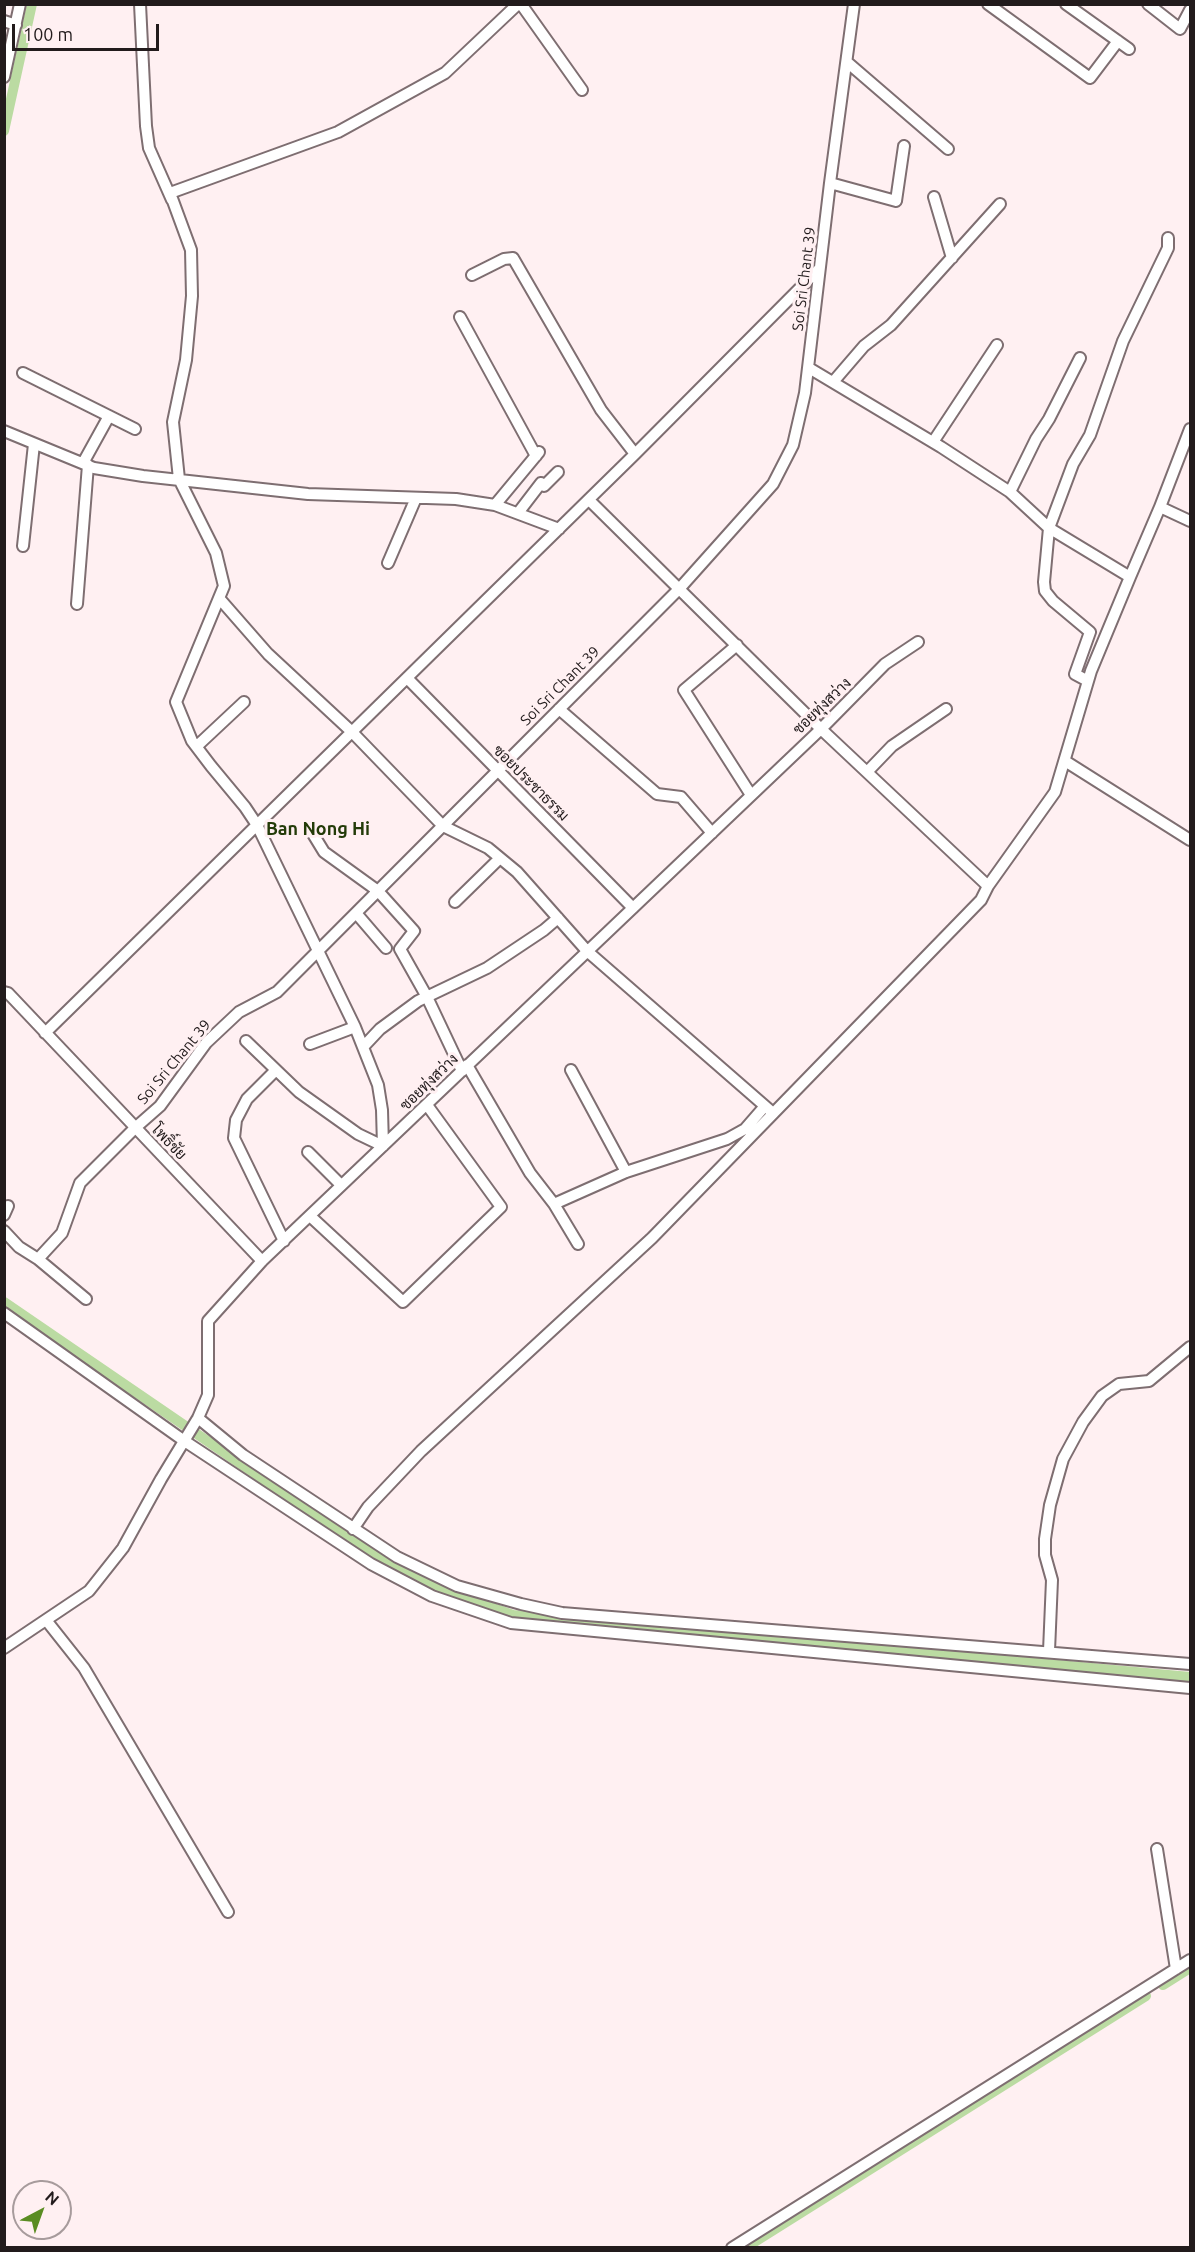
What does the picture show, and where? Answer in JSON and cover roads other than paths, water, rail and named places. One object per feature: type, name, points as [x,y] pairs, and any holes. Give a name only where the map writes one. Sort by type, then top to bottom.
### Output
[{"type":"street","points":[[4,77],[20,4]]},
{"type":"street","points":[[140,4],[149,148],[174,205]]},
{"type":"street","points":[[246,1041],[298,1092],[358,1134],[383,1146],[382,1110],[378,1085],[364,1046],[257,825],[196,746],[182,721],[176,702],[224,586],[216,554],[179,479],[173,422],[186,360],[192,296],[191,250],[170,193],[338,132],[445,73],[520,4],[582,90]]},
{"type":"street","name":"Soi Sri Chant 39","points":[[38,1259],[62,1233],[80,1183],[160,1106],[206,1043],[239,1011],[277,992],[680,588],[773,484],[793,445],[809,368],[819,269],[854,4]]},
{"type":"street","points":[[988,4],[1090,78],[1118,41]]},
{"type":"street","points":[[1066,4],[1129,49]]},
{"type":"street","points":[[1148,4],[1180,29],[1191,10]]},
{"type":"street","points":[[4,21],[16,25]]},
{"type":"street","points":[[847,62],[948,149]]},
{"type":"street","points":[[830,183],[896,201],[904,146]]},
{"type":"street","points":[[934,197],[952,258]]},
{"type":"street","points":[[833,382],[864,346],[891,325],[1000,204]]},
{"type":"street","points":[[1088,681],[1074,674],[1090,632],[1053,602],[1045,591],[1049,528],[1073,464],[1090,435],[1123,341],[1168,248],[1168,238]]},
{"type":"street","points":[[472,274],[504,259],[513,258],[601,410],[636,454]]},
{"type":"street","points":[[45,1033],[636,454],[819,269]]},
{"type":"street","points":[[460,317],[538,454],[495,505]]},
{"type":"street","points":[[933,442],[997,345]]},
{"type":"street","points":[[1010,492],[1080,358]]},
{"type":"street","points":[[809,368],[933,442],[1010,492],[1049,528],[1130,577]]},
{"type":"street","points":[[22,373],[135,429]]},
{"type":"street","points":[[77,604],[85,464],[109,416]]},
{"type":"street","points":[[353,1530],[368,1508],[421,1451],[652,1238],[769,1110],[981,900],[988,886],[1055,792],[1088,681],[1191,429]]},
{"type":"street","points":[[4,431],[85,464],[143,476],[308,494],[456,499],[495,505],[559,529]]},
{"type":"street","points":[[23,546],[34,444]]},
{"type":"street","points":[[518,513],[541,483],[544,486],[558,472]]},
{"type":"street","points":[[388,563],[416,498]]},
{"type":"street","points":[[589,500],[821,729],[988,886]]},
{"type":"street","points":[[1160,507],[1191,521]]},
{"type":"street","points":[[219,598],[268,654],[352,732],[443,826],[488,848],[517,872],[587,951],[769,1110]]},
{"type":"street","name":"ซอยทุ่งสว่าง","points":[[4,1648],[89,1592],[123,1548],[196,1421],[208,1395],[208,1321],[262,1262],[341,1185],[428,1105],[464,1068],[821,729],[885,664],[918,642]]},
{"type":"street","points":[[736,645],[684,690],[751,795]]},
{"type":"street","name":"ซอยประชาธรรม","points":[[407,678],[633,908]]},
{"type":"street","points":[[196,746],[244,702]]},
{"type":"street","points":[[559,709],[657,794],[681,796],[712,833]]},
{"type":"street","points":[[867,772],[892,746],[946,710]]},
{"type":"street","points":[[1065,761],[1191,840]]},
{"type":"street","points":[[313,834],[324,852],[378,891],[414,932],[400,949],[464,1068],[578,1244]]},
{"type":"street","points":[[455,902],[499,859]]},
{"type":"street","points":[[356,913],[386,948]]},
{"type":"street","points":[[364,1046],[380,1029],[427,997],[487,968],[558,918]]},
{"type":"street","name":"โพธิ์ชัย","points":[[4,992],[8,993],[262,1262]]},
{"type":"street","points":[[310,1044],[355,1027]]},
{"type":"street","points":[[276,1070],[247,1100],[236,1120],[234,1138],[284,1241]]},
{"type":"street","points":[[571,1070],[626,1172]]},
{"type":"street","points":[[310,1216],[403,1302],[501,1207],[428,1105]]},
{"type":"street","points":[[554,1204],[626,1172],[727,1139],[745,1129],[769,1110]]},
{"type":"street","points":[[308,1152],[341,1185]]},
{"type":"street","points":[[4,1231],[19,1248],[38,1259],[86,1299]]},
{"type":"street","points":[[4,1313],[370,1564],[432,1596],[511,1623],[1191,1688]]},
{"type":"street","points":[[1049,1651],[1052,1580],[1045,1555],[1045,1539],[1050,1505],[1063,1459],[1083,1422],[1102,1396],[1119,1384],[1149,1381],[1191,1347]]},
{"type":"street","points":[[196,1421],[353,1530],[398,1557],[457,1586],[521,1604],[562,1613],[1191,1664]]},
{"type":"street","points":[[46,1620],[84,1668],[228,1912]]},
{"type":"street","points":[[1157,1849],[1176,1969]]},
{"type":"street","points":[[732,2247],[1191,1960]]},
{"type":"waterway","points":[[4,131],[32,4]]},
{"type":"waterway","points":[[4,1302],[371,1553],[434,1587],[513,1615],[1190,1677]]},
{"type":"waterway","points":[[1163,1985],[1190,1968]]},
{"type":"waterway","points":[[745,2248],[1146,1996]]},
{"type":"district","name":"Ban Nong Hi","points":[[318,829]]}]
